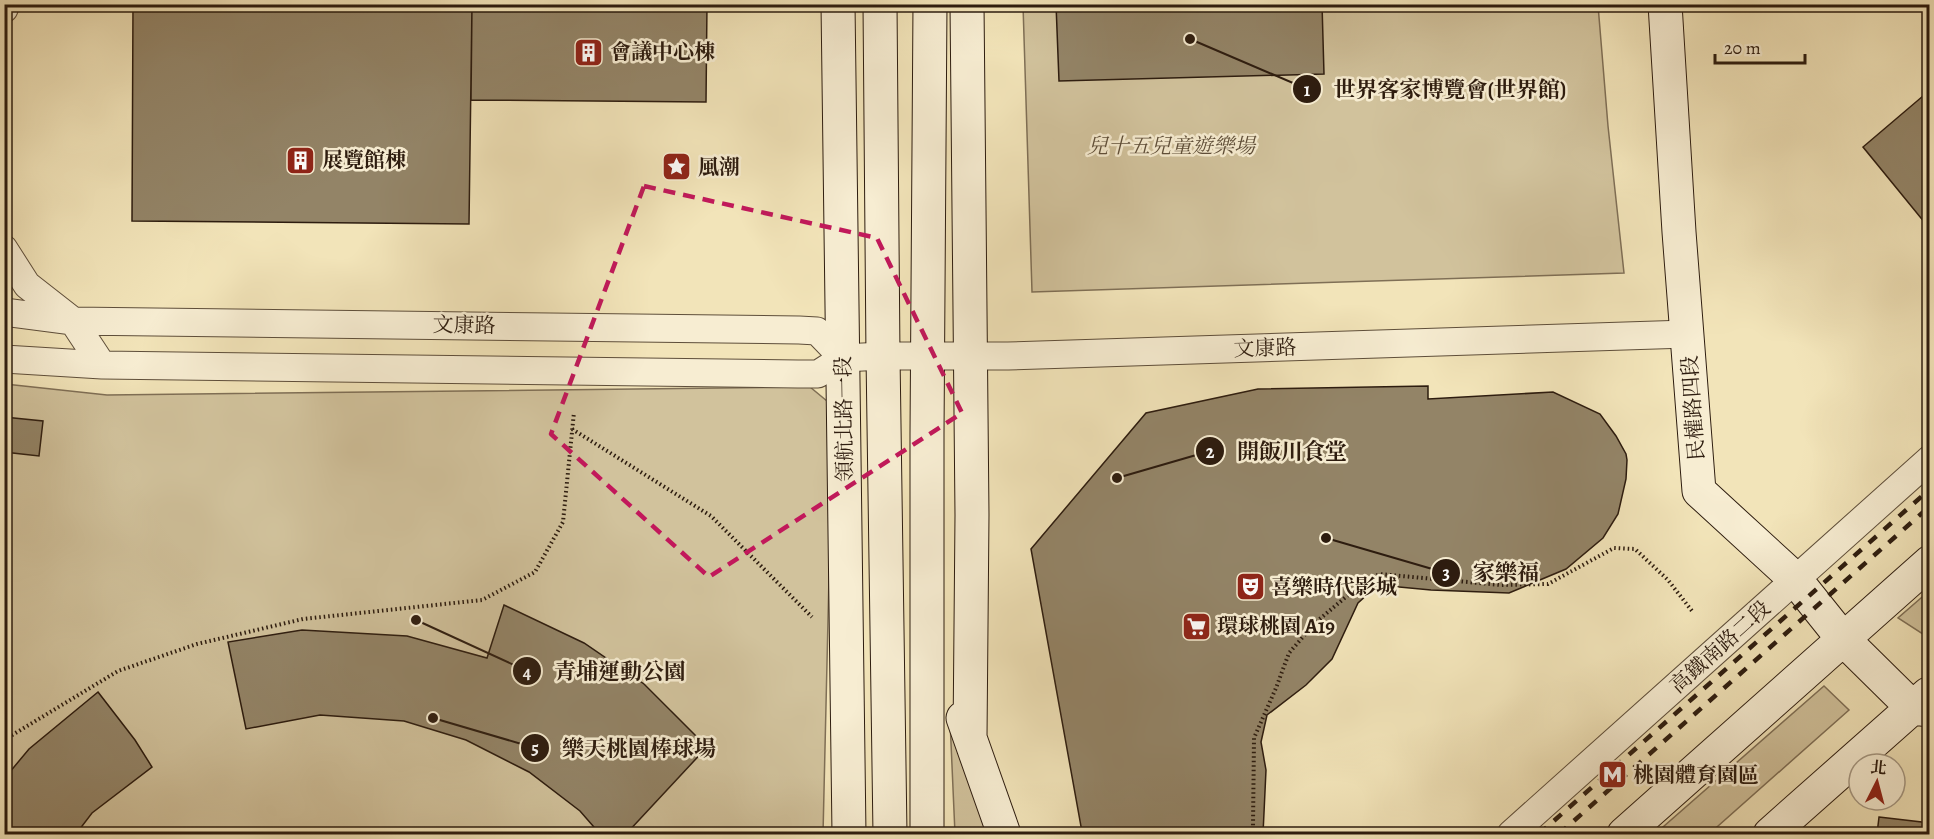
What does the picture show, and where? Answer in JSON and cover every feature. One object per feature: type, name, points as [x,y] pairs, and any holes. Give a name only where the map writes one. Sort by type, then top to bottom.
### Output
[{"type":"street","points":[[4,9],[6,4]]},
{"type":"street","name":"領航北路一段","points":[[838,4],[849,834]]},
{"type":"street","name":"領航北路一段","points":[[880,4],[890,834]]},
{"type":"street","points":[[927,834],[930,4]]},
{"type":"street","points":[[967,4],[972,515],[970,737]]},
{"type":"street","name":"民權路四段","points":[[1665,4],[1699,492],[1795,579],[1843,639],[1924,704]]},
{"type":"street","points":[[4,249],[27,285],[73,321],[102,365]]},
{"type":"street","name":"文康路","points":[[4,312],[73,321],[799,330],[817,331],[843,358]]},
{"type":"street","name":"文康路","points":[[4,359],[102,365],[819,374],[843,358],[883,356],[970,357],[1687,334]]},
{"type":"street","name":"高鐵南路二段","points":[[1510,834],[1929,459]]},
{"type":"street","points":[[927,668],[972,515]]},
{"type":"street","points":[[1624,834],[1929,562]]},
{"type":"street","points":[[927,668],[959,708],[1004,834]]},
{"type":"street","points":[[1770,834],[1924,704]]},
{"type":"path","points":[[4,740],[118,671],[197,644],[303,619],[482,600],[535,572],[564,522],[574,412]]},
{"type":"path","points":[[572,429],[711,516],[812,617]]},
{"type":"path","points":[[1251,834],[1254,738],[1276,688],[1288,653],[1315,623],[1347,596],[1379,574],[1500,585],[1548,584],[1614,548],[1635,549],[1668,580],[1692,611]]},
{"type":"highlighted area","points":[[644,186],[877,238],[962,413],[709,577],[551,434]]},
{"type":"green space","name":"兒十五兒童遊樂場","points":[[1023,5],[1598,5],[1624,273],[1032,292]]},
{"type":"green space","points":[[5,384],[107,395],[810,387],[833,406],[823,834],[5,834]]},
{"type":"green space","points":[[1929,591],[1930,638],[1898,618]]},
{"type":"green space","points":[[1824,686],[1849,710],[1709,834],[1655,834]]},
{"type":"green space","points":[[950,720],[991,834],[955,834]]},
{"type":"building","name":"展覽館棟","points":[[133,4],[472,4],[469,224],[132,221]]},
{"type":"building","name":"會議中心棟","points":[[472,4],[707,4],[706,102],[471,100]]},
{"type":"building","points":[[1056,4],[1322,4],[1324,74],[1059,81]]},
{"type":"building","points":[[1930,90],[1930,219],[1925,223],[1863,147]]},
{"type":"building","name":"環球桃園 A19","points":[[1428,386],[1428,399],[1553,392],[1600,414],[1616,436],[1627,460],[1626,479],[1618,514],[1603,538],[1566,569],[1509,593],[1378,585],[1358,603],[1332,659],[1306,685],[1267,715],[1261,742],[1266,770],[1263,834],[1114,834],[1112,828],[1082,832],[1031,549],[1146,413],[1258,389]]},
{"type":"building","points":[[4,417],[43,421],[39,456],[4,452]]},
{"type":"building","points":[[504,605],[584,643],[644,684],[707,747],[626,834],[600,834],[580,811],[529,772],[466,740],[404,721],[320,715],[246,729],[228,642],[302,630],[407,636],[487,658]]},
{"type":"building","points":[[98,692],[135,740],[152,767],[92,813],[76,834],[4,834],[4,779],[29,749]]},
{"type":"building","points":[[1879,817],[1930,823],[1930,834],[1877,834]]},
{"type":"railway","points":[[1539,834],[1930,489]]},
{"type":"railway","points":[[1559,834],[1930,506]]},
{"type":"place","name":"世界客家博覽會(世界館)","points":[[1190,39]]},
{"type":"place","name":"會議中心棟","points":[[589,52]]},
{"type":"place","name":"展覽館棟","points":[[301,160]]},
{"type":"place","name":"風潮","points":[[677,167]]},
{"type":"place","name":"開飯川食堂","points":[[1117,478]]},
{"type":"place","name":"家樂福","points":[[1326,538]]},
{"type":"place","name":"喜樂時代影城","points":[[1250,587]]},
{"type":"place","name":"青埔運動公園","points":[[416,620]]},
{"type":"place","name":"環球桃園 A19","points":[[1196,626]]},
{"type":"place","name":"樂天桃園棒球場","points":[[433,718]]},
{"type":"place","name":"桃園體育園區","points":[[1612,775]]}]
